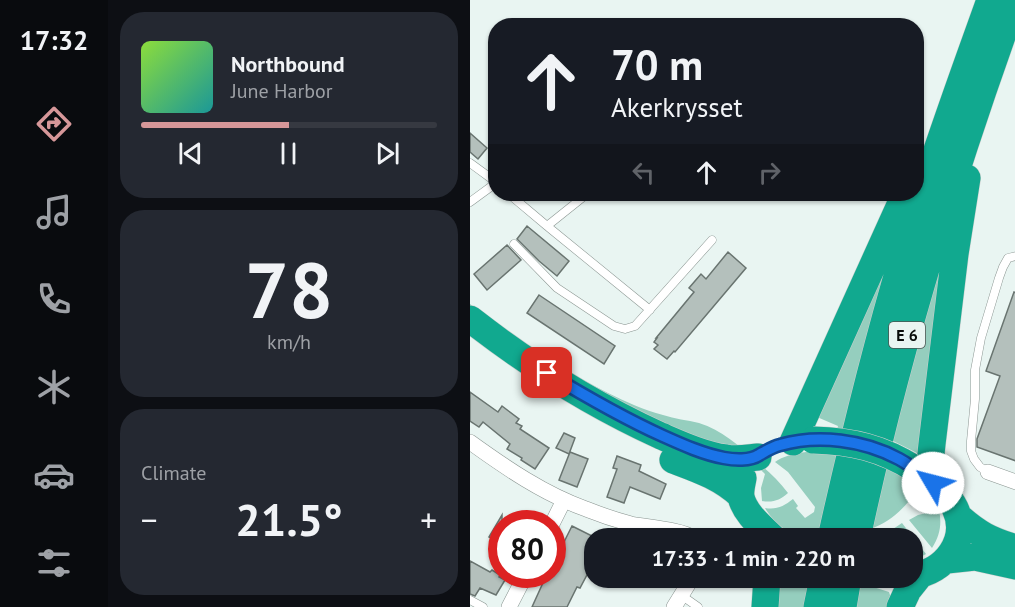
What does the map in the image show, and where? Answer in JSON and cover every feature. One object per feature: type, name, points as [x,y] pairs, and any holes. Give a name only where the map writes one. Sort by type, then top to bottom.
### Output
[{"type":"highway","name":"E 6","points":[[859,528],[902,353],[936,233],[954,136],[990,0]]},
{"type":"highway","name":"E 6","points":[[924,198],[1015,0]]},
{"type":"highway","name":"E 6","points":[[924,156],[954,136]]},
{"type":"highway","name":"E 6","points":[[924,476],[931,473],[930,455],[955,254],[970,162],[954,136]]},
{"type":"highway","points":[[803,441],[902,201]]},
{"type":"highway","name":"E 6","points":[[833,528],[876,351],[914,219],[923,201]]},
{"type":"highway","points":[[470,319],[556,379],[652,431],[700,452],[724,458],[758,457]]},
{"type":"highway","points":[[470,341],[544,392],[584,415],[641,446],[718,478],[731,486],[741,496],[747,511],[761,528]]},
{"type":"highway","points":[[741,496],[744,477],[758,457],[770,448],[803,441],[841,441],[870,447],[901,460],[924,476],[951,501],[958,516],[957,543],[947,560],[923,572]]},
{"type":"highway","points":[[958,516],[989,539],[1016,548]]},
{"type":"highway","points":[[947,560],[975,558],[1016,566]]},
{"type":"highway","points":[[765,607],[766,588]]},
{"type":"highway","points":[[817,607],[821,588]]},
{"type":"highway","points":[[843,607],[846,588]]},
{"type":"highway","points":[[900,607],[909,588]]},
{"type":"street","points":[[470,442],[523,478],[564,500],[629,523],[657,528]]},
{"type":"street","points":[[988,472],[1016,482]]},
{"type":"street","points":[[559,510],[564,500]]},
{"type":"street","points":[[509,607],[519,588]]},
{"type":"street","points":[[677,601],[685,588]]},
{"type":"lane","points":[[470,163],[488,177]]},
{"type":"lane","points":[[470,202],[488,189]]},
{"type":"lane","points":[[517,201],[650,310]]},
{"type":"lane","points":[[547,226],[578,201]]},
{"type":"lane","points":[[514,244],[557,288],[614,326],[625,329],[635,326],[712,240]]},
{"type":"lane","points":[[988,472],[980,467],[971,451],[976,399],[975,370],[981,338],[998,278],[1008,258],[1016,256]]},
{"type":"lane","points":[[470,600],[483,607]]},
{"type":"lane","points":[[677,601],[698,607]]},
{"type":"green space","points":[[957,197],[919,454],[891,440]]},
{"type":"green space","points":[[907,205],[823,528],[784,528],[765,508],[780,507],[793,499],[798,506],[796,508],[805,518],[814,512],[815,507],[788,472],[775,462],[795,454],[832,451],[838,426],[817,417]]},
{"type":"green space","points":[[470,304],[537,352],[590,384],[642,408],[699,423],[722,434],[765,469],[788,493],[770,502],[762,501],[761,488],[765,474],[736,446],[702,441],[624,409],[470,310]]},
{"type":"green space","points":[[884,463],[893,467],[934,501],[909,501],[891,518],[870,528]]},
{"type":"green space","points":[[939,510],[940,530],[932,548],[923,537],[923,528],[916,528],[909,520],[918,515]]},
{"type":"green space","points":[[902,523],[906,528],[894,528]]},
{"type":"green space","points":[[772,588],[810,588],[807,607],[771,607]]},
{"type":"green space","points":[[854,588],[876,588],[889,592],[892,601],[891,607],[852,607]]},
{"type":"building","points":[[470,133],[487,148],[478,159],[470,152]]},
{"type":"building","points":[[527,226],[569,261],[557,276],[517,239]]},
{"type":"building","points":[[507,245],[521,260],[487,290],[474,274]]},
{"type":"building","points":[[728,252],[746,268],[667,359],[654,349],[658,345],[654,342],[656,338],[694,292],[689,288],[701,274],[706,279]]},
{"type":"building","points":[[1014,292],[1016,293],[1016,461],[977,447],[977,439],[1000,376],[986,371]]},
{"type":"building","points":[[539,295],[615,346],[604,364],[527,313]]},
{"type":"building","points":[[470,392],[498,412],[502,406],[519,419],[516,423],[522,426],[520,429],[549,448],[535,469],[507,449],[510,444],[483,422],[479,427],[470,421]]},
{"type":"building","points":[[564,433],[575,438],[569,454],[556,448]]},
{"type":"building","points":[[570,452],[588,459],[577,487],[559,480]]},
{"type":"building","points":[[617,456],[641,465],[639,471],[666,484],[660,499],[630,487],[624,503],[607,497],[617,469],[613,468]]},
{"type":"building","points":[[572,526],[584,532],[584,580],[580,588],[577,587],[567,607],[532,607],[541,588],[566,588],[566,538]]},
{"type":"building","points":[[470,561],[488,571],[488,588],[500,588],[496,595],[480,588],[475,596],[470,594]]},
{"type":"route","points":[[547,373],[628,420],[700,452],[724,458],[746,459],[758,457],[778,445],[793,442],[841,441],[886,453],[901,460],[933,483]]}]
